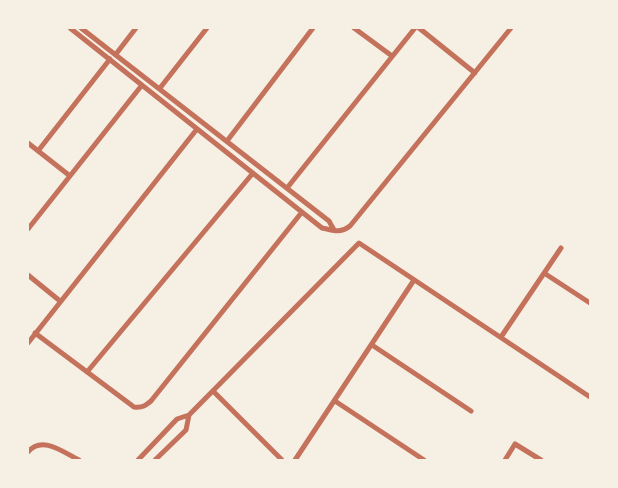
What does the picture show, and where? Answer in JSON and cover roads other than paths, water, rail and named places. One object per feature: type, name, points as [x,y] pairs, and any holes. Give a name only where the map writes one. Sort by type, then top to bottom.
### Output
[{"type":"street","points":[[70,28],[322,228],[343,231],[350,226],[511,28]]},
{"type":"street","points":[[81,28],[329,221],[334,230]]},
{"type":"street","points":[[116,54],[136,28]]},
{"type":"street","points":[[160,88],[208,28]]},
{"type":"street","points":[[227,141],[312,28]]},
{"type":"street","points":[[354,28],[392,56]]},
{"type":"street","points":[[287,188],[415,28]]},
{"type":"street","points":[[419,28],[475,73]]},
{"type":"street","points":[[38,151],[110,59]]},
{"type":"street","points":[[28,229],[142,85]]},
{"type":"street","points":[[28,343],[197,129]]},
{"type":"street","points":[[28,143],[70,176]]},
{"type":"street","points":[[87,372],[253,173]]},
{"type":"street","points":[[35,333],[134,407],[140,408],[145,406],[302,212]]},
{"type":"street","points":[[138,460],[177,419],[189,415],[359,243],[501,338],[589,393]]},
{"type":"street","points":[[501,338],[561,248]]},
{"type":"street","points":[[544,273],[590,303]]},
{"type":"street","points":[[28,275],[60,301]]},
{"type":"street","points":[[295,460],[414,280]]},
{"type":"street","points":[[372,344],[471,411]]},
{"type":"street","points":[[213,391],[282,460]]},
{"type":"street","points":[[335,401],[424,460]]},
{"type":"street","points":[[155,460],[186,430],[189,415]]},
{"type":"street","points":[[28,452],[33,446],[41,444],[50,445],[79,460]]},
{"type":"street","points":[[505,460],[515,444],[540,460]]}]
